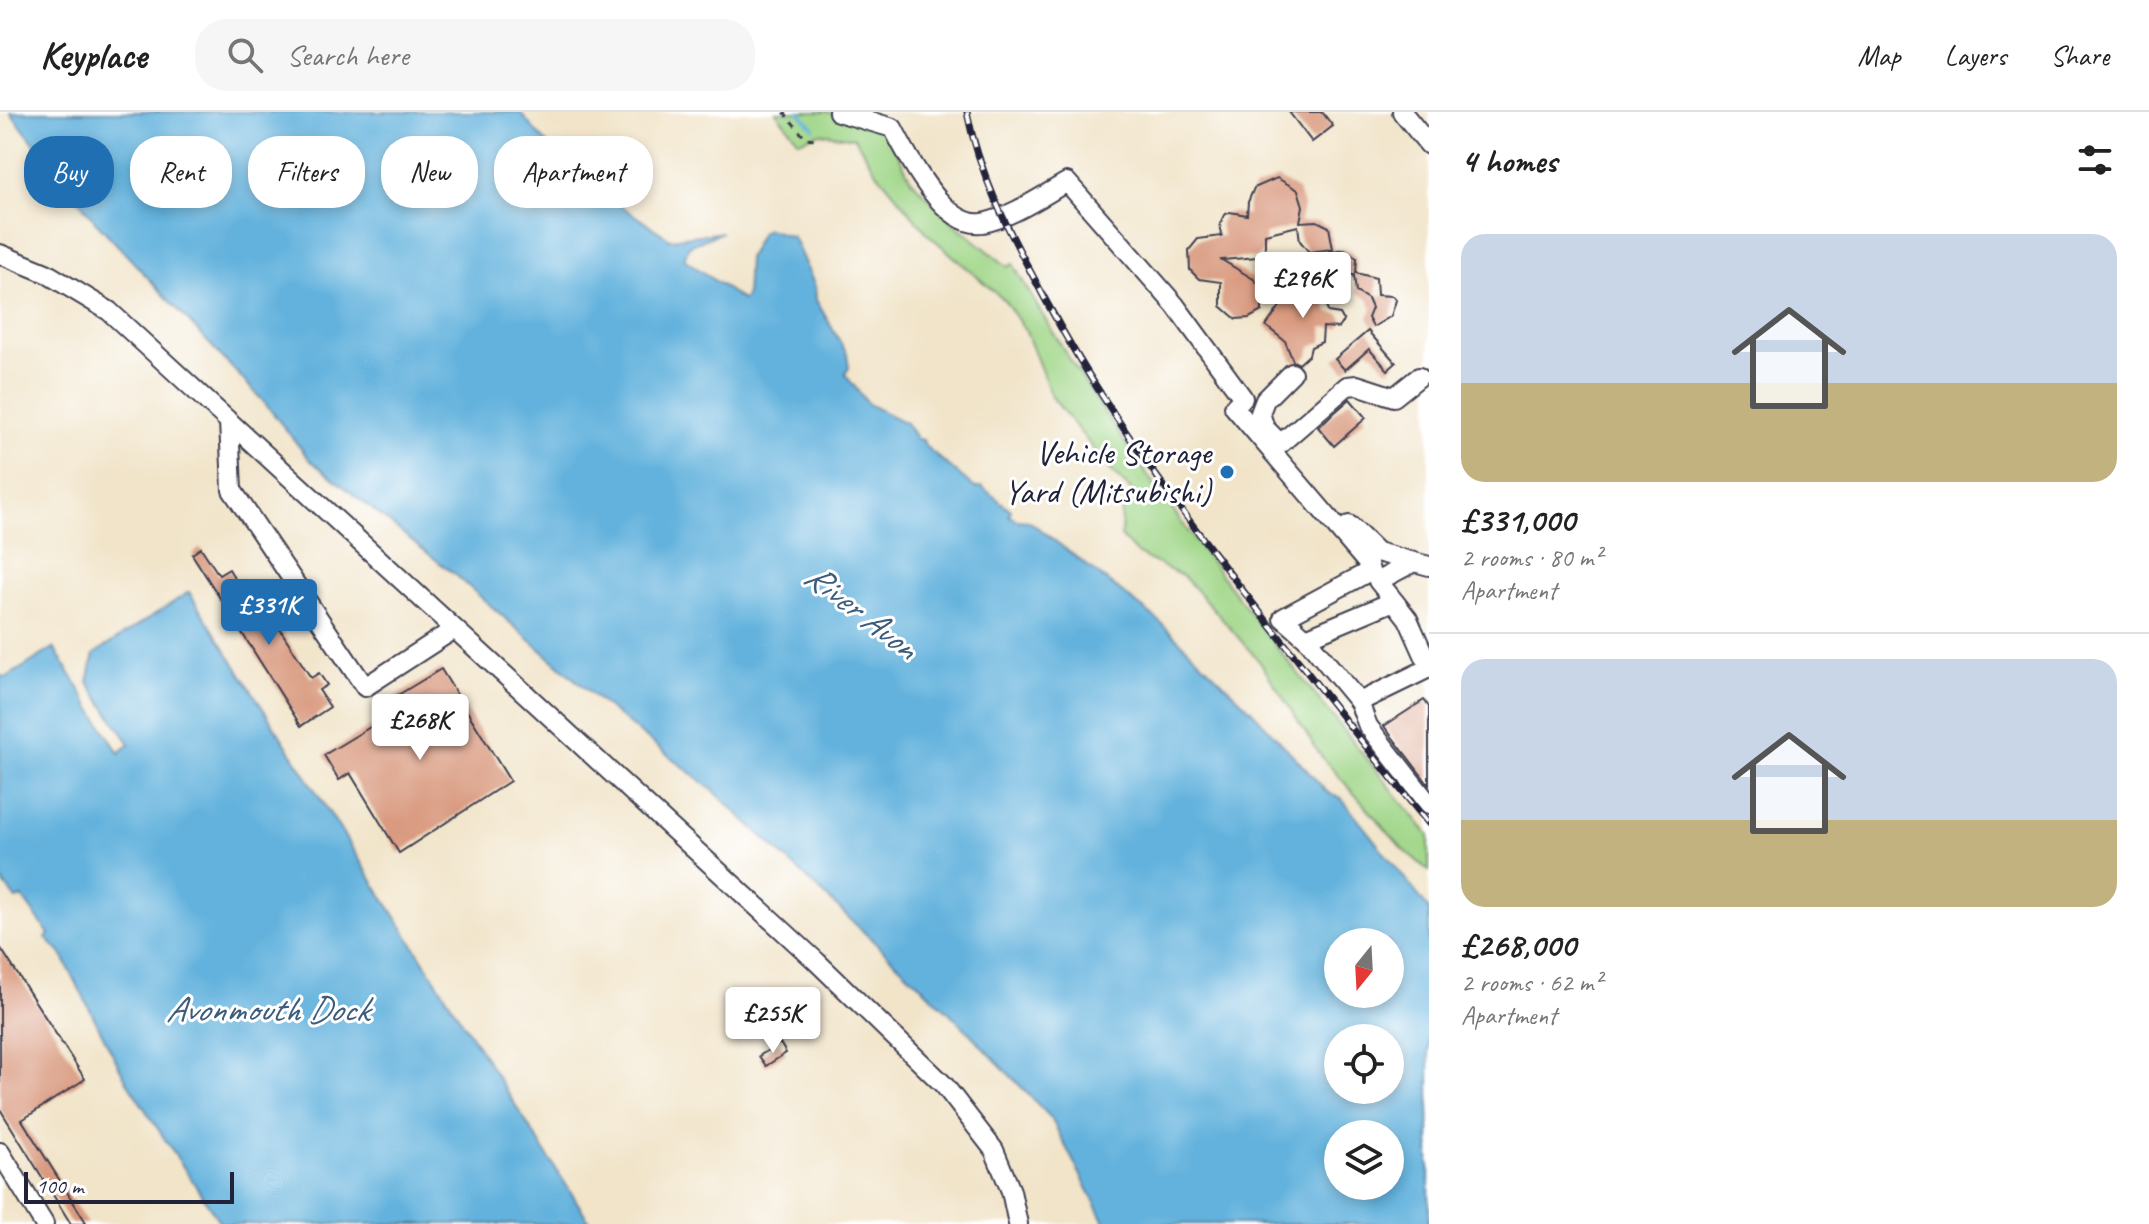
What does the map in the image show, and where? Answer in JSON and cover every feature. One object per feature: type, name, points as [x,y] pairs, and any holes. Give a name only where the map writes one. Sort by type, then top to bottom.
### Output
[{"type":"lane","points":[[838,112],[893,128],[924,184],[961,217],[973,223],[981,223],[1027,205],[1067,182],[1175,305],[1243,398],[1234,407],[1368,564],[1370,571],[1283,618],[1306,638],[1359,702],[1368,726],[1429,804]]},
{"type":"lane","points":[[1402,112],[1429,145]]},
{"type":"lane","points":[[0,254],[46,273],[109,311],[804,951],[944,1085],[994,1150],[1011,1191],[1018,1224]]},
{"type":"lane","points":[[1292,373],[1265,400],[1260,413],[1265,428],[1366,544],[1383,554],[1420,564]]},
{"type":"lane","points":[[1280,444],[1347,386],[1357,385],[1394,397],[1419,377]]},
{"type":"lane","points":[[229,421],[232,490],[365,687],[453,630]]},
{"type":"lane","points":[[1359,702],[1428,672],[1408,619],[1378,581],[1420,564]]},
{"type":"lane","points":[[1306,638],[1394,601]]},
{"type":"lane","points":[[0,1152],[44,1224]]},
{"type":"path","points":[[784,112],[805,138],[817,139]]},
{"type":"green space","points":[[776,112],[827,112],[886,129],[911,180],[956,225],[1008,267],[1013,264],[1058,340],[1156,487],[1262,628],[1429,835],[1429,871],[1402,848],[1321,756],[1260,662],[1209,604],[1184,577],[1136,553],[1121,537],[1122,509],[1133,492],[1113,473],[1052,397],[1026,332],[1005,301],[928,234],[874,169],[855,138],[820,133],[799,141]]},
{"type":"water","name":"River Avon","points":[[10,112],[520,112],[541,136],[494,136],[494,208],[624,208],[670,239],[722,232],[689,246],[684,259],[742,300],[746,297],[748,258],[761,232],[768,229],[793,237],[815,286],[816,300],[847,354],[849,368],[845,374],[868,404],[906,423],[917,439],[923,440],[925,446],[975,488],[982,487],[1011,510],[1009,515],[1017,520],[1029,521],[1159,621],[1250,709],[1328,793],[1341,798],[1429,909],[1429,1224],[1106,1224],[1051,1118],[956,1019],[714,791],[603,704],[459,578],[310,460],[263,401],[85,208],[114,208],[114,136],[29,136]]},
{"type":"water","name":"Avonmouth Dock","points":[[189,592],[591,1224],[221,1224],[127,1082],[62,955],[46,938],[49,934],[22,897],[16,899],[0,879],[0,676],[7,677],[54,648],[119,753],[130,744],[88,682],[94,654]]},
{"type":"building","points":[[1289,112],[1322,112],[1333,126],[1312,142]]},
{"type":"building","points":[[1277,178],[1298,190],[1303,206],[1300,222],[1317,221],[1329,227],[1333,249],[1309,252],[1300,241],[1298,226],[1265,234],[1265,248],[1258,257],[1222,260],[1255,280],[1262,290],[1262,311],[1249,318],[1236,319],[1221,306],[1221,282],[1199,279],[1190,270],[1189,250],[1198,239],[1222,236],[1220,224],[1224,215],[1230,212],[1247,215],[1254,188]]},
{"type":"building","points":[[1345,249],[1357,258],[1356,273],[1376,278],[1377,295],[1392,296],[1396,300],[1391,316],[1373,327],[1368,318],[1372,308],[1368,299],[1356,292],[1354,275],[1342,273],[1334,266],[1330,251]]},
{"type":"building","points":[[1299,275],[1309,280],[1310,293],[1324,297],[1328,312],[1340,314],[1344,321],[1339,328],[1323,327],[1322,342],[1311,347],[1309,355],[1299,364],[1293,361],[1285,341],[1266,326],[1283,302],[1294,297],[1290,283]]},
{"type":"building","points":[[1368,331],[1396,363],[1388,370],[1369,349],[1345,370],[1335,359]]},
{"type":"building","points":[[1350,399],[1366,418],[1334,446],[1318,427]]},
{"type":"building","points":[[201,548],[219,575],[229,569],[267,632],[278,626],[311,678],[319,673],[327,685],[319,690],[330,707],[301,726],[192,554]]},
{"type":"building","points":[[441,669],[510,781],[399,853],[350,773],[339,780],[324,755],[390,715],[383,704]]},
{"type":"building","points":[[1424,700],[1429,707],[1429,785],[1384,726]]},
{"type":"building","points":[[0,947],[85,1079],[22,1120],[87,1224],[71,1224],[0,1109]]},
{"type":"building","points":[[780,1043],[786,1053],[766,1066],[759,1056]]},
{"type":"waterway","points":[[799,112],[814,128]]},
{"type":"railway","points":[[967,112],[986,178],[1024,260],[1063,331],[1123,428],[1260,613],[1429,824]]},
{"type":"place","name":"Vehicle Storage Yard (Mitsubishi)","points":[[1227,472]]}]
